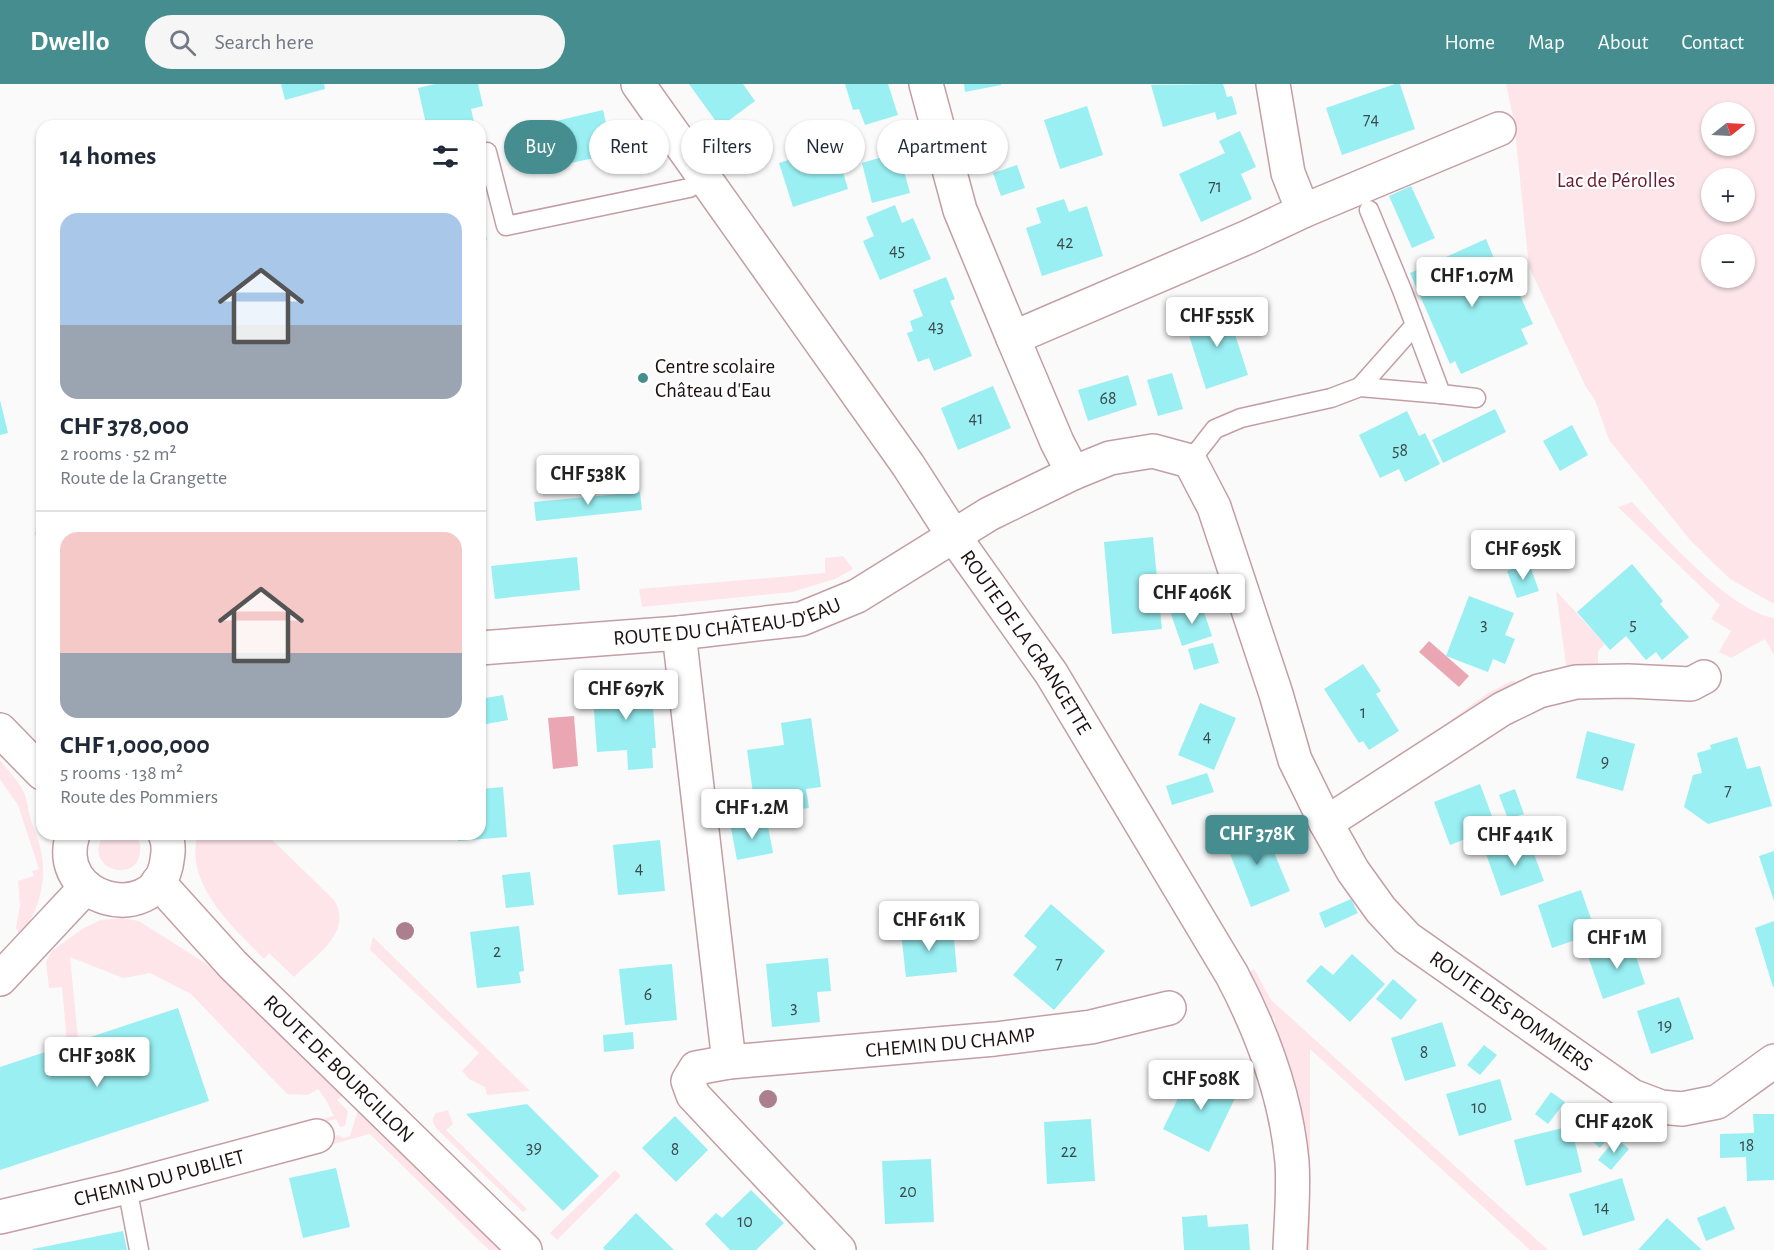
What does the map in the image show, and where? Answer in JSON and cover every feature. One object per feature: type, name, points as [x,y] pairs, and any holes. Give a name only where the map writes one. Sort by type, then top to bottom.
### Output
[{"type":"street","name":"ROUTE DE LA GRANGETTE","points":[[638,84],[908,465],[953,535],[1051,673],[1232,975],[1251,1012],[1277,1079],[1292,1163],[1290,1250]]},
{"type":"street","points":[[926,84],[960,210],[1012,338],[1057,442],[1073,473]]},
{"type":"street","points":[[1273,84],[1288,173],[1303,211]]},
{"type":"street","points":[[1012,338],[1248,237],[1303,211],[1499,129]]},
{"type":"street","points":[[953,535],[988,514],[1073,473],[1110,459],[1153,451],[1190,461]]},
{"type":"street","name":"ROUTE DES POMMIERS","points":[[1190,461],[1214,507],[1276,694],[1295,760],[1353,871],[1382,910],[1407,938],[1632,1096],[1661,1107],[1682,1109],[1717,1102],[1774,1061]]},
{"type":"street","name":"ROUTE DU CHÂTEAU-D'EAU","points":[[486,648],[679,633],[801,619],[857,596],[953,535]]},
{"type":"street","points":[[679,633],[729,1062]]},
{"type":"street","points":[[1326,823],[1502,709],[1539,691],[1576,682],[1628,681],[1691,684],[1704,677]]},
{"type":"street","points":[[0,730],[36,767]]},
{"type":"street","points":[[71,840],[69,856],[75,875],[99,896],[119,900],[136,898],[158,882],[165,871],[169,853],[166,840]]},
{"type":"street","name":"ROUTE DE BOURGILLON","points":[[158,882],[233,965],[525,1250]]},
{"type":"street","points":[[5,962],[86,887]]},
{"type":"street","name":"CHEMIN DU CHAMP","points":[[839,1250],[693,1095],[688,1081],[696,1068],[729,1062],[995,1039],[1091,1027],[1169,1008]]},
{"type":"street","name":"CHEMIN DU PUBLIET","points":[[0,1217],[127,1187],[317,1136]]},
{"type":"lane","points":[[487,152],[506,226],[688,188],[705,178]]},
{"type":"lane","points":[[1369,210],[1441,394]]},
{"type":"lane","points":[[1190,461],[1215,429],[1241,418],[1331,399],[1360,387],[1415,325]]},
{"type":"lane","points":[[1360,387],[1476,398]]},
{"type":"lane","points":[[127,1187],[139,1250]]},
{"type":"green space","name":"Lac de Pérolles","points":[[1506,84],[1774,84],[1774,604],[1730,579],[1691,541],[1609,440],[1595,400],[1586,387],[1529,267],[1514,121]]},
{"type":"green space","points":[[1632,502],[1698,570],[1718,587],[1738,602],[1774,618],[1774,655],[1765,639],[1731,658],[1719,652],[1731,631],[1711,619],[1720,605],[1618,507]]},
{"type":"green space","points":[[843,556],[853,569],[835,579],[792,592],[642,607],[639,589],[825,573],[825,558]]},
{"type":"green space","points":[[1556,591],[1605,644],[1598,651],[1598,665],[1567,672]]},
{"type":"green space","points":[[1514,680],[1517,685],[1453,725],[1451,720],[1488,693]]},
{"type":"green space","points":[[0,760],[24,793],[42,856],[41,892],[28,925],[21,936],[16,928],[20,906],[18,881],[34,876],[32,871],[39,869],[18,805],[0,779]]},
{"type":"green space","points":[[102,840],[138,840],[140,851],[137,862],[130,868],[121,870],[104,863],[99,856],[99,846]]},
{"type":"green space","points":[[197,840],[272,840],[334,900],[339,912],[336,933],[321,952],[294,977],[269,953],[264,959],[238,933],[214,903],[204,887],[195,852]]},
{"type":"green space","points":[[121,918],[139,921],[208,965],[343,1095],[337,1100],[348,1111],[345,1126],[340,1127],[336,1119],[100,1182],[93,1180],[334,1116],[318,1089],[308,1095],[287,1094],[191,994],[150,973],[123,978],[70,957],[78,1039],[67,1042],[62,987],[49,988],[46,962],[51,952],[82,929],[101,920]]},
{"type":"green space","points":[[373,937],[530,1091],[487,1095],[485,1087],[469,1079],[462,1071],[479,1053],[370,950]]},
{"type":"green space","points":[[1254,969],[1271,1000],[1548,1250],[1530,1250],[1310,1049],[1310,1250],[1303,1250],[1304,1158],[1292,1076],[1275,1028],[1275,1019],[1269,1016],[1247,973]]},
{"type":"green space","points":[[358,1110],[501,1250],[489,1250],[370,1134],[325,1146],[323,1139],[338,1135],[343,1138],[350,1136]]},
{"type":"green space","points":[[448,1110],[453,1124],[446,1130],[527,1209],[523,1212],[436,1128],[433,1120],[436,1113]]},
{"type":"green space","points":[[615,1170],[621,1176],[557,1240],[550,1233]]},
{"type":"shaded area","points":[[1429,641],[1469,676],[1459,687],[1419,652]]},
{"type":"shaded area","points":[[574,716],[578,766],[553,769],[548,718]]},
{"type":"building","points":[[281,84],[324,84],[325,89],[285,100]]},
{"type":"building","points":[[435,84],[478,84],[483,106],[471,109],[474,120],[425,120],[418,88]]},
{"type":"building","points":[[689,84],[743,84],[755,101],[729,120],[715,120]]},
{"type":"building","points":[[845,84],[888,84],[898,115],[865,125],[859,109],[853,110]]},
{"type":"building","points":[[964,84],[1001,84],[1001,85],[965,92]]},
{"type":"building","points":[[1223,84],[1227,97],[1232,96],[1237,114],[1217,120],[1215,112],[1163,127],[1151,85]]},
{"type":"building","points":[[1400,84],[1415,129],[1342,155],[1326,108]]},
{"type":"building","points":[[1087,106],[1103,155],[1060,169],[1044,120]]},
{"type":"building","points":[[603,110],[605,120],[589,120],[589,159],[577,162],[577,120],[560,120]]},
{"type":"building","points":[[1240,131],[1256,167],[1241,174],[1252,199],[1201,222],[1179,174],[1225,153],[1219,141]]},
{"type":"building","points":[[877,159],[877,174],[905,174],[910,193],[872,203],[865,174],[865,162]]},
{"type":"building","points":[[785,161],[785,174],[844,174],[848,189],[793,207],[779,163]]},
{"type":"building","points":[[1017,165],[1025,188],[1001,196],[993,174],[1008,174],[1008,168]]},
{"type":"building","points":[[1411,186],[1435,238],[1412,248],[1389,196]]},
{"type":"building","points":[[1064,199],[1069,212],[1087,206],[1103,256],[1042,276],[1026,228],[1041,223],[1036,208]]},
{"type":"building","points":[[895,205],[902,223],[913,218],[931,259],[880,280],[863,241],[874,236],[866,217]]},
{"type":"building","points":[[1486,239],[1496,263],[1487,268],[1495,286],[1503,283],[1518,291],[1533,324],[1521,329],[1528,344],[1461,374],[1455,361],[1450,364],[1410,273]]},
{"type":"building","points":[[946,277],[955,299],[950,301],[972,356],[934,371],[929,358],[918,362],[907,333],[913,331],[910,321],[923,316],[913,290]]},
{"type":"building","points":[[1225,303],[1248,375],[1206,389],[1187,329],[1208,323],[1203,310]]},
{"type":"building","points":[[1172,373],[1183,409],[1158,416],[1147,380]]},
{"type":"building","points":[[1128,375],[1137,405],[1088,421],[1078,390]]},
{"type":"building","points":[[993,386],[1011,428],[958,450],[941,408]]},
{"type":"building","points":[[0,400],[8,433],[0,435]]},
{"type":"building","points":[[1495,409],[1506,432],[1443,463],[1432,440]]},
{"type":"building","points":[[1407,411],[1419,436],[1425,433],[1440,464],[1405,482],[1399,469],[1380,478],[1359,435]]},
{"type":"building","points":[[1572,425],[1588,455],[1560,471],[1543,441]]},
{"type":"building","points":[[640,492],[642,510],[536,521],[534,502]]},
{"type":"building","points":[[1153,537],[1162,629],[1112,634],[1104,542]]},
{"type":"building","points":[[577,557],[580,590],[495,599],[491,566]]},
{"type":"building","points":[[1529,563],[1539,591],[1517,598],[1507,571]]},
{"type":"building","points":[[1632,564],[1663,601],[1660,604],[1689,637],[1662,660],[1656,652],[1646,660],[1626,636],[1610,650],[1577,612]]},
{"type":"building","points":[[1469,596],[1514,613],[1505,635],[1515,639],[1505,664],[1493,659],[1488,672],[1446,656]]},
{"type":"building","points":[[1201,603],[1212,636],[1182,646],[1171,614]]},
{"type":"building","points":[[1213,643],[1219,663],[1194,670],[1188,649]]},
{"type":"building","points":[[1363,664],[1381,691],[1376,694],[1399,731],[1369,750],[1363,741],[1359,743],[1324,689]]},
{"type":"building","points":[[651,680],[656,748],[652,748],[653,768],[628,770],[627,750],[597,752],[592,684]]},
{"type":"building","points":[[503,695],[508,720],[486,724],[486,698]]},
{"type":"building","points":[[1200,703],[1236,718],[1214,770],[1178,755]]},
{"type":"building","points":[[811,718],[821,787],[806,789],[809,808],[756,815],[747,750],[784,745],[781,723]]},
{"type":"building","points":[[1587,731],[1635,744],[1623,791],[1576,778]]},
{"type":"building","points":[[1737,737],[1747,769],[1760,766],[1772,806],[1708,824],[1684,807],[1693,775],[1702,773],[1697,753],[1711,749],[1710,745]]},
{"type":"building","points":[[1207,773],[1214,792],[1172,805],[1166,786]]},
{"type":"building","points":[[1480,784],[1496,827],[1450,845],[1434,802]]},
{"type":"building","points":[[503,787],[507,837],[486,839],[486,788]]},
{"type":"building","points":[[1515,789],[1524,814],[1508,819],[1499,795]]},
{"type":"building","points":[[767,821],[773,853],[737,860],[731,828]]},
{"type":"building","points":[[1263,826],[1290,891],[1251,907],[1225,841]]},
{"type":"building","points":[[1528,838],[1544,881],[1501,896],[1486,854]]},
{"type":"building","points":[[660,840],[665,891],[618,895],[613,845]]},
{"type":"building","points":[[1774,851],[1774,901],[1759,856]]},
{"type":"building","points":[[530,872],[534,905],[506,908],[502,875]]},
{"type":"building","points":[[1581,890],[1596,933],[1552,948],[1538,905]]},
{"type":"building","points":[[1351,899],[1358,913],[1325,928],[1319,913]]},
{"type":"building","points":[[1051,904],[1105,951],[1054,1010],[1013,975],[1037,947],[1024,936]]},
{"type":"building","points":[[1774,921],[1774,987],[1773,987],[1755,928]]},
{"type":"building","points":[[519,926],[524,971],[519,972],[521,983],[477,988],[470,932]]},
{"type":"building","points":[[953,928],[957,972],[906,977],[901,933]]},
{"type":"building","points":[[1631,941],[1645,984],[1603,999],[1588,956]]},
{"type":"building","points":[[1352,954],[1385,984],[1350,1022],[1306,981],[1321,965],[1333,975]]},
{"type":"building","points":[[828,958],[831,991],[817,992],[820,1022],[772,1027],[766,964]]},
{"type":"building","points":[[672,964],[677,1020],[625,1025],[619,969]]},
{"type":"building","points":[[1393,979],[1417,1000],[1401,1020],[1376,999]]},
{"type":"building","points":[[1679,997],[1694,1039],[1651,1054],[1637,1011]]},
{"type":"building","points":[[178,1008],[209,1101],[0,1170],[0,1067]]},
{"type":"building","points":[[1442,1022],[1456,1066],[1405,1081],[1391,1038]]},
{"type":"building","points":[[633,1032],[634,1049],[604,1052],[603,1035]]},
{"type":"building","points":[[1484,1045],[1497,1055],[1480,1075],[1467,1065]]},
{"type":"building","points":[[1192,1070],[1238,1092],[1209,1152],[1163,1129]]},
{"type":"building","points":[[1500,1079],[1512,1120],[1459,1136],[1446,1094]]},
{"type":"building","points":[[1551,1092],[1565,1102],[1548,1124],[1535,1114]]},
{"type":"building","points":[[527,1104],[599,1176],[563,1211],[466,1114]]},
{"type":"building","points":[[1753,1114],[1774,1114],[1774,1180],[1747,1181],[1746,1157],[1720,1158],[1720,1134],[1754,1133]]},
{"type":"building","points":[[675,1116],[708,1150],[676,1182],[642,1148]]},
{"type":"building","points":[[1091,1119],[1095,1181],[1047,1184],[1044,1122]]},
{"type":"building","points":[[1604,1122],[1614,1131],[1600,1148],[1590,1139]]},
{"type":"building","points":[[1571,1126],[1582,1172],[1526,1186],[1514,1140]]},
{"type":"building","points":[[1616,1138],[1629,1149],[1611,1170],[1598,1160]]},
{"type":"building","points":[[931,1159],[934,1222],[885,1224],[882,1161]]},
{"type":"building","points":[[336,1168],[350,1227],[303,1238],[289,1178]]},
{"type":"building","points":[[1622,1178],[1635,1220],[1583,1236],[1569,1194]]},
{"type":"building","points":[[751,1190],[784,1223],[756,1250],[730,1250],[705,1224],[716,1213],[722,1218]]},
{"type":"building","points":[[1725,1206],[1735,1229],[1706,1241],[1697,1218]]},
{"type":"building","points":[[636,1213],[674,1250],[605,1250],[603,1248]]},
{"type":"building","points":[[1207,1215],[1208,1227],[1248,1224],[1250,1250],[1184,1250],[1182,1217]]},
{"type":"building","points":[[1667,1218],[1702,1250],[1638,1250]]},
{"type":"building","points":[[123,1231],[127,1250],[33,1250],[33,1249]]},
{"type":"place","name":"Centre scolaire Château d'Eau","points":[[643,378]]}]
